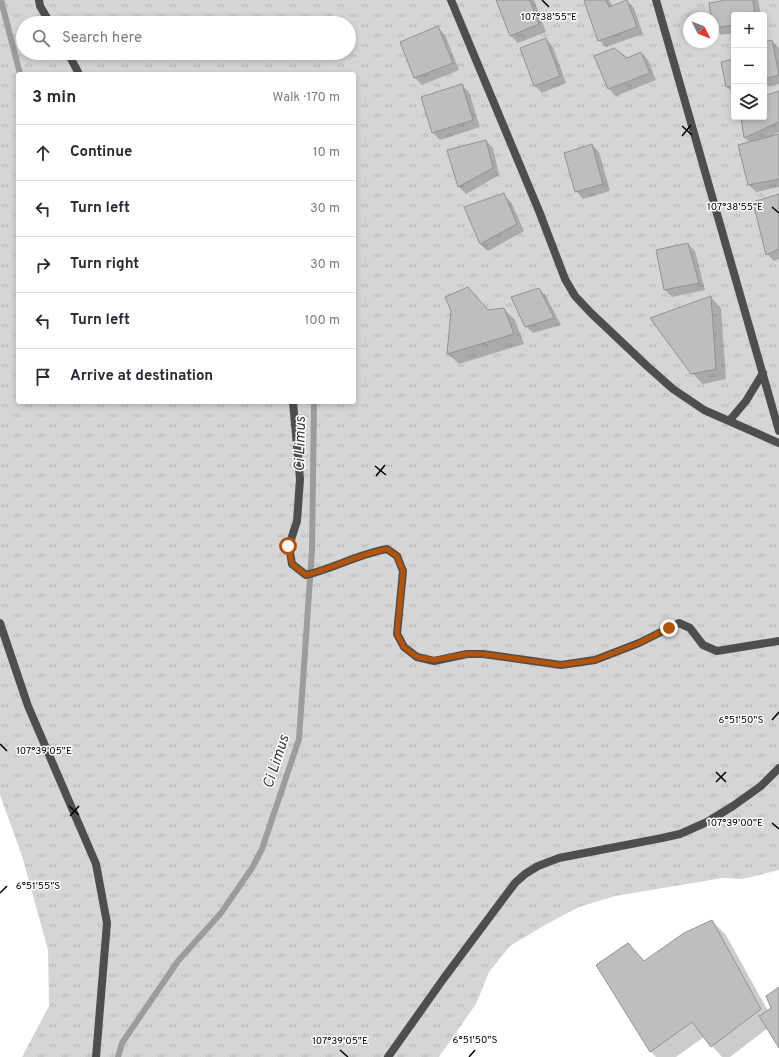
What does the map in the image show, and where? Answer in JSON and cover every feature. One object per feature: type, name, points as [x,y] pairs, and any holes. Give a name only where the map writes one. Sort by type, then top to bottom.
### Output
[{"type":"street","points":[[39,0],[40,6],[46,16]]},
{"type":"street","points":[[451,0],[539,211],[565,279],[575,296],[591,314],[673,389],[704,410],[779,443]]},
{"type":"street","points":[[656,0],[779,431]]},
{"type":"street","points":[[72,60],[78,72]]},
{"type":"street","points":[[729,421],[746,401],[763,373]]},
{"type":"street","points":[[293,404],[300,479],[296,521],[288,546],[292,564],[306,575],[387,549],[397,556],[403,571],[397,634],[404,647],[417,657],[434,660],[467,654],[483,654],[561,665],[595,660],[639,643],[679,624],[690,628],[703,645],[717,651],[779,641]]},
{"type":"street","points":[[0,624],[28,706],[96,864],[107,923],[96,1057]]},
{"type":"street","points":[[388,1057],[449,971],[515,883],[525,874],[538,866],[559,858],[680,834],[707,822],[733,806],[761,786],[779,768]]},
{"type":"green space","points":[[0,0],[779,0],[779,870],[742,879],[723,878],[615,896],[579,907],[545,925],[510,946],[489,972],[476,1004],[439,1057],[22,1057],[49,1006],[48,950],[22,856],[0,795]]},
{"type":"building","points":[[496,0],[530,0],[539,24],[510,36]]},
{"type":"building","points":[[606,0],[609,7],[627,0],[637,27],[598,41],[584,1]]},
{"type":"building","points":[[753,0],[755,12],[731,12],[731,25],[719,27],[719,12],[710,12],[709,3]]},
{"type":"building","points":[[438,26],[453,63],[414,78],[400,42]]},
{"type":"building","points":[[546,38],[560,76],[534,86],[520,48]]},
{"type":"building","points":[[772,40],[779,75],[767,78],[767,48],[767,41]]},
{"type":"building","points":[[614,48],[627,58],[641,52],[650,73],[608,89],[594,56]]},
{"type":"building","points":[[731,60],[731,86],[726,87],[721,62]]},
{"type":"building","points":[[462,84],[473,120],[432,133],[421,97]]},
{"type":"building","points":[[779,91],[779,122],[744,138],[741,120],[767,120],[767,95]]},
{"type":"building","points":[[779,134],[779,179],[748,185],[738,145]]},
{"type":"building","points":[[486,140],[493,168],[458,187],[447,150]]},
{"type":"building","points":[[592,144],[603,184],[575,192],[564,153]]},
{"type":"building","points":[[504,193],[517,224],[480,244],[464,207]]},
{"type":"building","points":[[779,194],[779,249],[766,255],[753,202]]},
{"type":"building","points":[[688,243],[699,283],[664,290],[656,250]]},
{"type":"building","points":[[468,287],[488,310],[504,308],[514,334],[447,354],[451,311],[445,297]]},
{"type":"building","points":[[539,288],[554,318],[525,327],[511,297]]},
{"type":"building","points":[[711,296],[716,369],[691,374],[650,318]]},
{"type":"building","points":[[712,920],[761,1009],[711,1047],[692,1022],[650,1052],[596,965],[628,943],[644,961],[684,933]]},
{"type":"building","points":[[779,987],[779,1048],[759,1016],[771,1008],[766,996]]},
{"type":"waterway","name":"Ci Limus","points":[[1,0],[16,58]]},
{"type":"waterway","name":"Ci Limus","points":[[16,60],[19,72]]},
{"type":"waterway","name":"Ci Limus","points":[[118,1057],[122,1043],[178,961],[221,913],[252,868],[262,849],[299,739],[312,550],[314,404]]},
{"type":"route","points":[[288,546],[292,564],[306,575],[387,549],[397,556],[403,571],[397,634],[404,647],[417,657],[434,660],[467,654],[483,654],[561,665],[595,660],[639,643],[669,628]]}]
